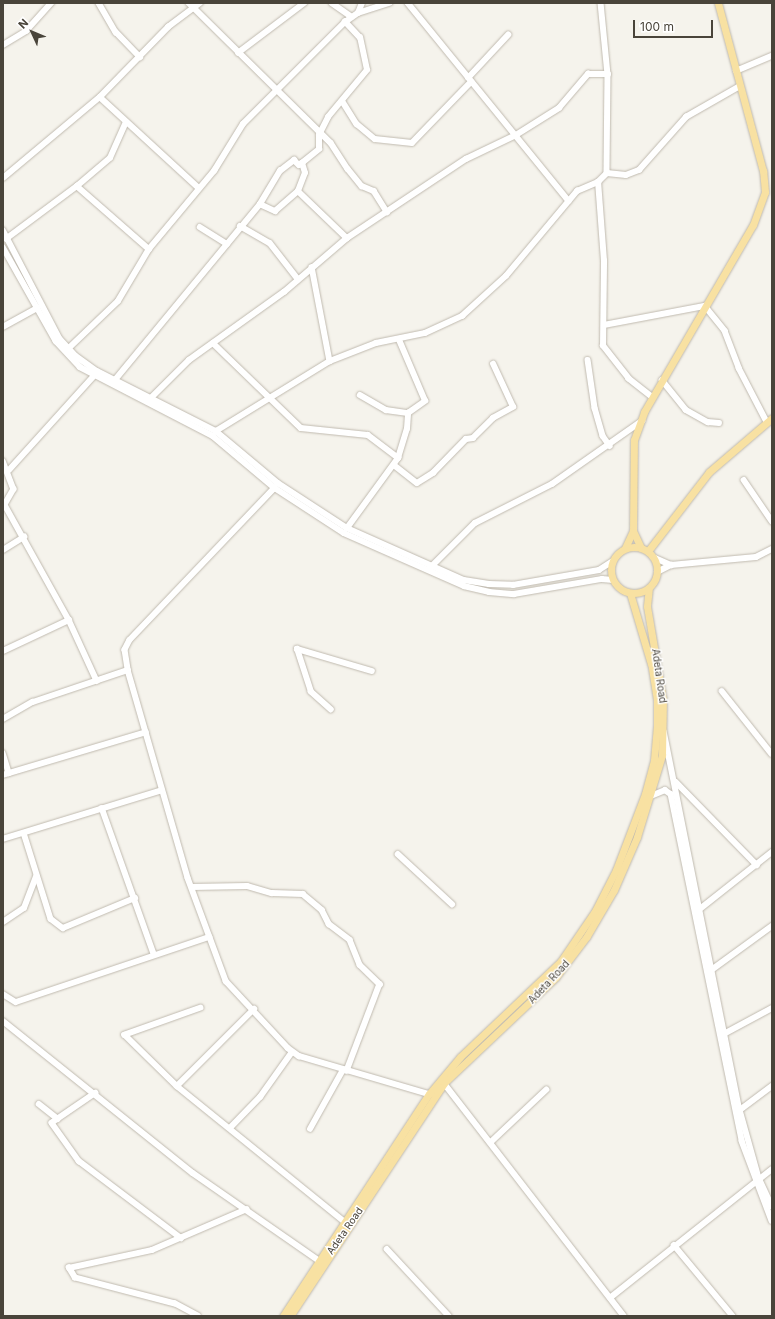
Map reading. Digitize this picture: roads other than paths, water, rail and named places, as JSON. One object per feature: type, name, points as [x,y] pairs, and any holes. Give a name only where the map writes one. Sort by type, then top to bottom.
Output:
[{"type":"main road","points":[[634,531],[648,552],[657,572],[649,588],[630,593],[613,580],[613,561],[625,548],[634,531],[633,447],[642,420],[662,380],[753,225],[765,192],[763,171],[718,3]]},
{"type":"main road","points":[[648,552],[709,472],[770,420]]},
{"type":"main road","points":[[625,548],[648,552]]},
{"type":"main road","name":"Adeta Road","points":[[290,1316],[444,1083],[556,977],[598,912],[628,860],[651,796],[664,731],[647,606],[649,588]]},
{"type":"main road","name":"Adeta Road","points":[[283,1316],[318,1260],[429,1094],[460,1057],[561,960],[598,912],[616,870],[654,760],[657,700],[638,609],[630,593]]},
{"type":"street","points":[[3,44],[26,31],[51,3]]},
{"type":"street","points":[[99,3],[116,32],[140,57]]},
{"type":"street","points":[[189,3],[319,135],[331,143],[362,186],[374,191],[387,212]]},
{"type":"street","points":[[3,178],[100,97],[168,27],[200,3]]},
{"type":"street","points":[[238,53],[304,3]]},
{"type":"street","points":[[332,3],[355,15]]},
{"type":"street","points":[[355,15],[362,3]]},
{"type":"street","points":[[68,349],[118,301],[149,249],[200,188],[243,124],[345,22],[355,15],[389,3]]},
{"type":"street","points":[[408,3],[569,201]]},
{"type":"street","points":[[216,431],[330,360],[376,343],[399,340],[425,333],[462,316],[506,276],[582,187],[598,182],[607,173],[608,74],[601,3]]},
{"type":"street","points":[[115,380],[227,244],[240,226],[260,204],[280,170],[294,160],[299,165],[319,149],[319,135],[330,114],[343,102],[367,70],[360,38],[345,22]]},
{"type":"street","points":[[343,102],[357,124],[375,139],[412,143],[470,80],[508,35]]},
{"type":"street","points":[[736,71],[772,56]]},
{"type":"street","points":[[152,397],[188,360],[298,279],[347,238],[466,159],[516,135],[559,108],[588,74],[608,74]]},
{"type":"street","points":[[607,173],[626,175],[639,170],[686,117],[740,86]]},
{"type":"street","points":[[100,97],[200,188]]},
{"type":"street","points":[[6,240],[77,186],[110,158],[126,122]]},
{"type":"street","points":[[260,204],[275,211],[298,191],[305,173],[302,163]]},
{"type":"street","points":[[598,182],[604,261],[603,346],[629,379],[653,398]]},
{"type":"street","points":[[77,186],[149,249]]},
{"type":"street","points":[[298,191],[347,238]]},
{"type":"street","points":[[240,226],[270,243],[298,279]]},
{"type":"street","points":[[200,227],[227,244]]},
{"type":"street","points":[[3,230],[6,240],[32,293],[37,308],[65,352],[94,376],[216,431],[278,483],[347,528],[431,567],[464,586],[514,594],[602,579],[613,580]]},
{"type":"street","points":[[3,247],[68,349],[115,380],[152,397],[166,408],[213,436],[275,488],[344,532],[443,574],[464,580],[513,585],[599,570],[613,561]]},
{"type":"street","points":[[312,267],[330,360]]},
{"type":"street","points":[[604,325],[705,306],[725,331],[739,368],[770,420]]},
{"type":"street","points":[[3,326],[37,308]]},
{"type":"street","points":[[360,395],[386,410],[408,413],[425,401],[399,340]]},
{"type":"street","points":[[213,342],[268,398],[301,428],[368,435],[398,458]]},
{"type":"street","points":[[588,360],[595,408],[602,436],[610,446]]},
{"type":"street","points":[[394,465],[417,483],[432,473],[466,439],[473,438],[493,418],[513,407],[493,364]]},
{"type":"street","points":[[9,470],[94,376]]},
{"type":"street","points":[[662,380],[686,410],[708,422],[719,423]]},
{"type":"street","points":[[347,528],[398,458],[407,429],[408,413]]},
{"type":"street","points":[[431,567],[476,523],[552,484],[610,446],[642,420]]},
{"type":"street","points":[[3,461],[9,470],[14,489],[4,506],[24,537],[69,620],[98,681]]},
{"type":"street","points":[[744,480],[772,521]]},
{"type":"street","points":[[275,488],[130,640],[125,650],[128,670],[162,790],[192,887],[226,981],[254,1009],[292,1052],[345,1070],[429,1094]]},
{"type":"street","points":[[3,550],[24,537]]},
{"type":"street","points":[[657,572],[671,565],[734,561],[772,549]]},
{"type":"street","points":[[648,552],[671,565]]},
{"type":"street","points":[[3,651],[69,620]]},
{"type":"street","points":[[331,710],[311,692],[297,650],[372,671]]},
{"type":"street","points":[[3,719],[33,702],[128,670]]},
{"type":"street","points":[[722,690],[772,754]]},
{"type":"street","points":[[664,731],[676,782],[710,971],[740,1110],[756,1180],[772,1206]]},
{"type":"street","points":[[3,775],[146,732]]},
{"type":"street","points":[[3,753],[9,773]]},
{"type":"street","points":[[676,782],[757,865]]},
{"type":"street","points":[[3,839],[162,790]]},
{"type":"street","points":[[651,796],[665,790],[671,794],[721,1052],[756,1180],[772,1220]]},
{"type":"street","points":[[102,808],[154,954]]},
{"type":"street","points":[[24,833],[36,876],[51,919],[63,928],[135,898]]},
{"type":"street","points":[[700,909],[772,852]]},
{"type":"street","points":[[398,854],[452,904]]},
{"type":"street","points":[[3,922],[24,908],[36,876]]},
{"type":"street","points":[[192,887],[247,886],[272,893],[302,894],[322,910],[329,924],[350,940],[360,965],[380,984],[345,1070],[310,1129]]},
{"type":"street","points":[[710,971],[772,926]]},
{"type":"street","points":[[3,994],[16,1002],[209,936]]},
{"type":"street","points":[[201,1008],[125,1035],[177,1086],[232,1127],[344,1221]]},
{"type":"street","points":[[724,1034],[772,1008]]},
{"type":"street","points":[[177,1086],[254,1009]]},
{"type":"street","points":[[3,1021],[96,1094],[192,1173],[247,1209],[318,1260]]},
{"type":"street","points":[[232,1127],[260,1097],[292,1052]]},
{"type":"street","points":[[444,1083],[624,1316]]},
{"type":"street","points":[[740,1110],[772,1086]]},
{"type":"street","points":[[491,1142],[546,1090]]},
{"type":"street","points":[[96,1094],[52,1123],[79,1161],[181,1238]]},
{"type":"street","points":[[39,1104],[58,1119]]},
{"type":"street","points":[[610,1298],[674,1245],[772,1169]]},
{"type":"street","points":[[198,1316],[175,1304],[75,1278],[69,1273],[72,1266],[152,1250],[247,1209]]},
{"type":"street","points":[[674,1245],[733,1316]]},
{"type":"street","points":[[387,1249],[450,1316]]}]
